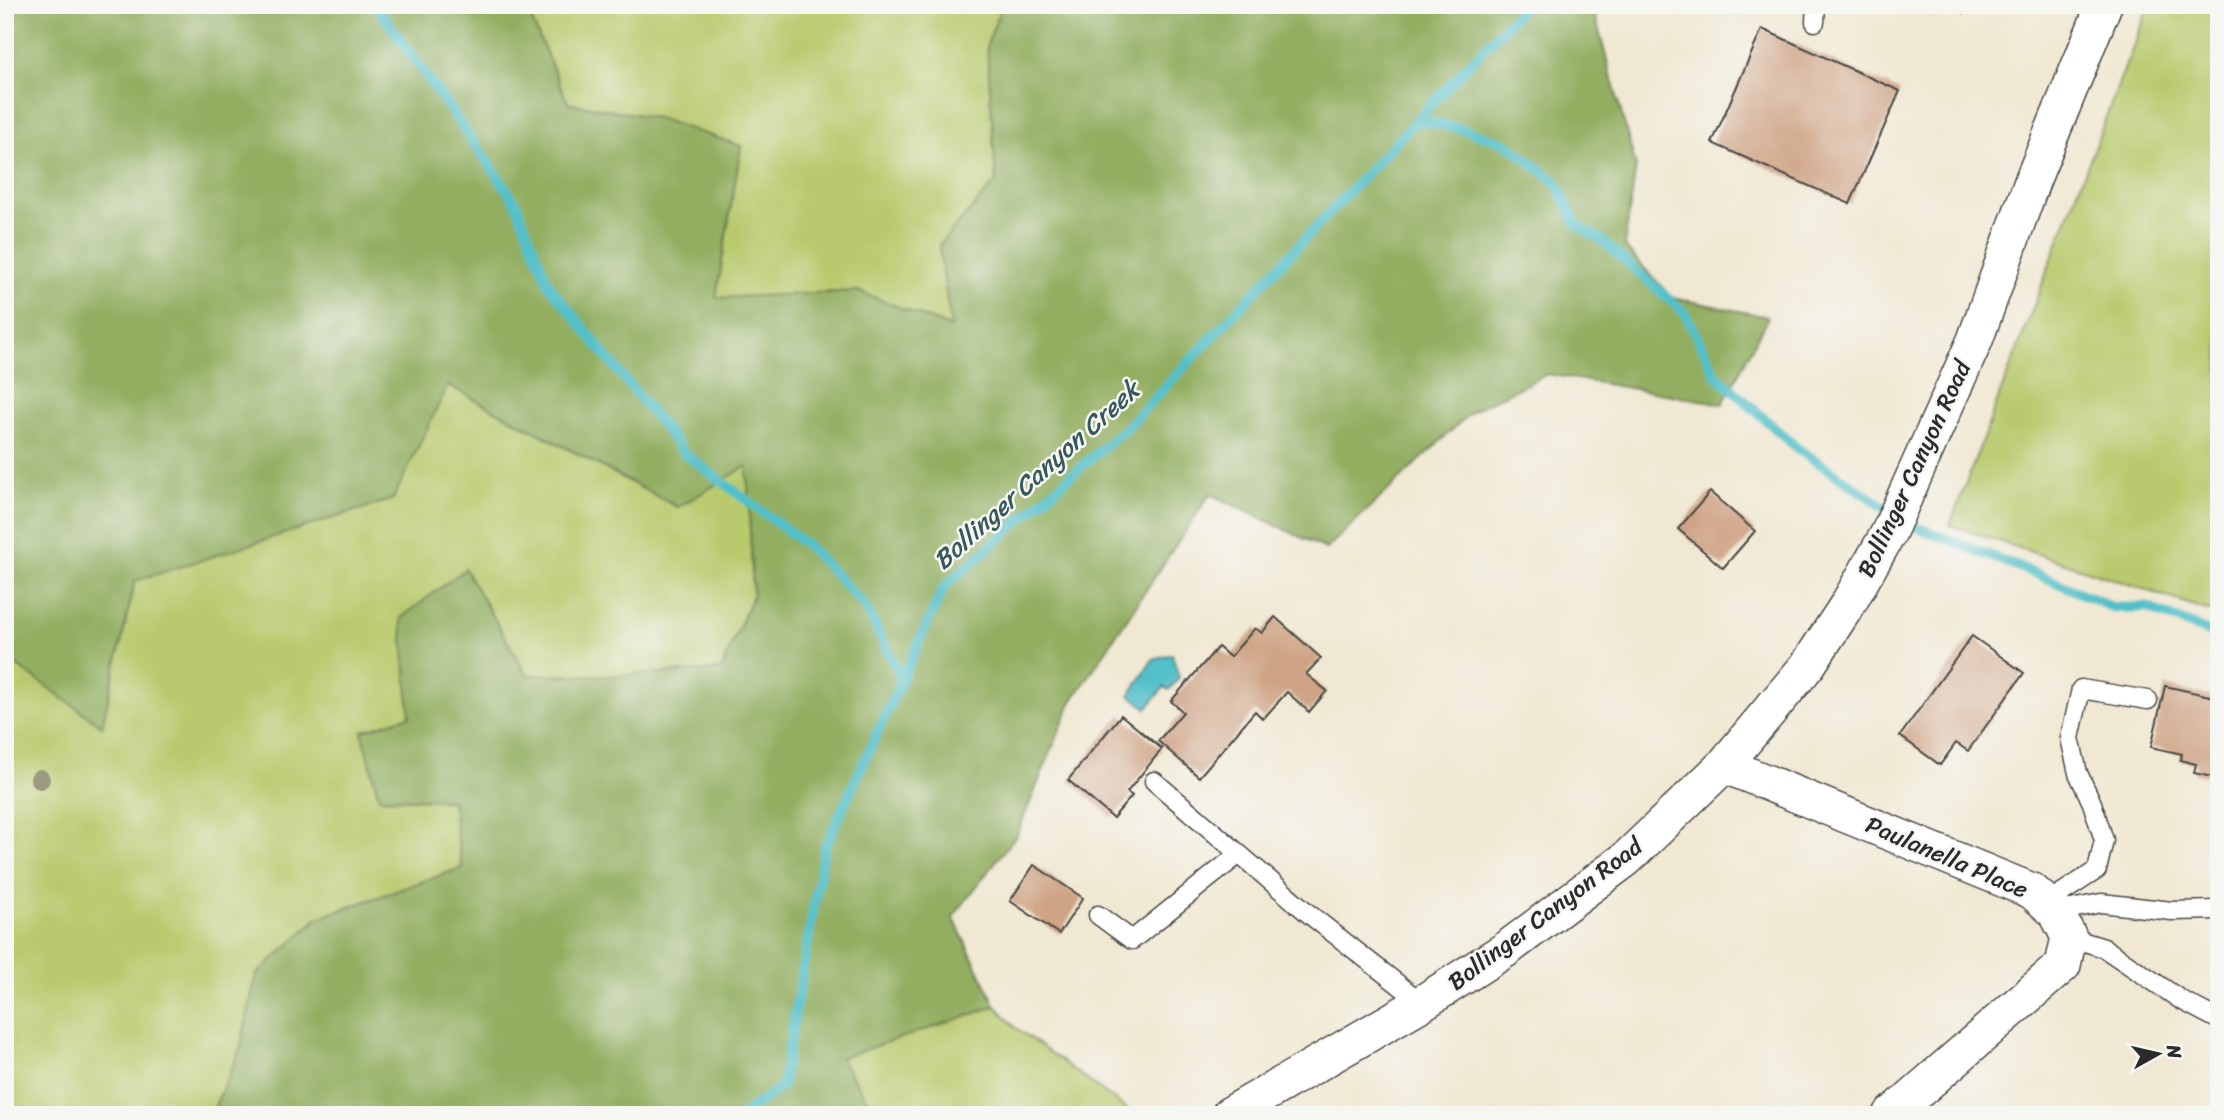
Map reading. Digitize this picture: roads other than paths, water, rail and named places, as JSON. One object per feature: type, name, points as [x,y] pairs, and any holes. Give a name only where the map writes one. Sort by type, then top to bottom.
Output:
[{"type":"street","name":"Bollinger Canyon Road","points":[[1229,1115],[1422,1003],[1505,950],[1626,859],[1724,765],[1808,665],[1848,604],[1888,534],[1975,340],[2033,179],[2104,5]]},
{"type":"street","name":"Paulanella Place","points":[[1724,765],[2032,891],[2057,918]]},
{"type":"street","points":[[1891,1115],[2063,965],[2057,918]]},
{"type":"lane","points":[[2057,918],[2097,870],[2104,840],[2092,803],[2078,774],[2070,738],[2081,689],[2148,700]]},
{"type":"lane","points":[[1154,781],[1309,914],[1422,1003]]},
{"type":"lane","points":[[1098,915],[1132,940],[1239,854]]},
{"type":"lane","points":[[2057,918],[2101,904],[2172,911],[2219,911]]},
{"type":"lane","points":[[2057,918],[2181,1000],[2219,1020]]},
{"type":"water","points":[[1172,654],[1179,678],[1169,690],[1164,687],[1147,708],[1130,695],[1153,659]]},
{"type":"waterway","points":[[376,5],[515,201],[549,285],[685,454],[808,546],[865,606],[902,679]]},
{"type":"waterway","name":"Bollinger Canyon Creek","points":[[742,1115],[782,1086],[824,849],[944,587],[1132,422],[1525,5]]},
{"type":"waterway","points":[[1418,120],[1462,129],[1506,143],[1556,182],[1577,225],[1600,239],[1685,313],[1716,375],[1797,448],[1896,515],[1921,529],[2037,574],[2114,608],[2146,607],[2219,636]]}]
